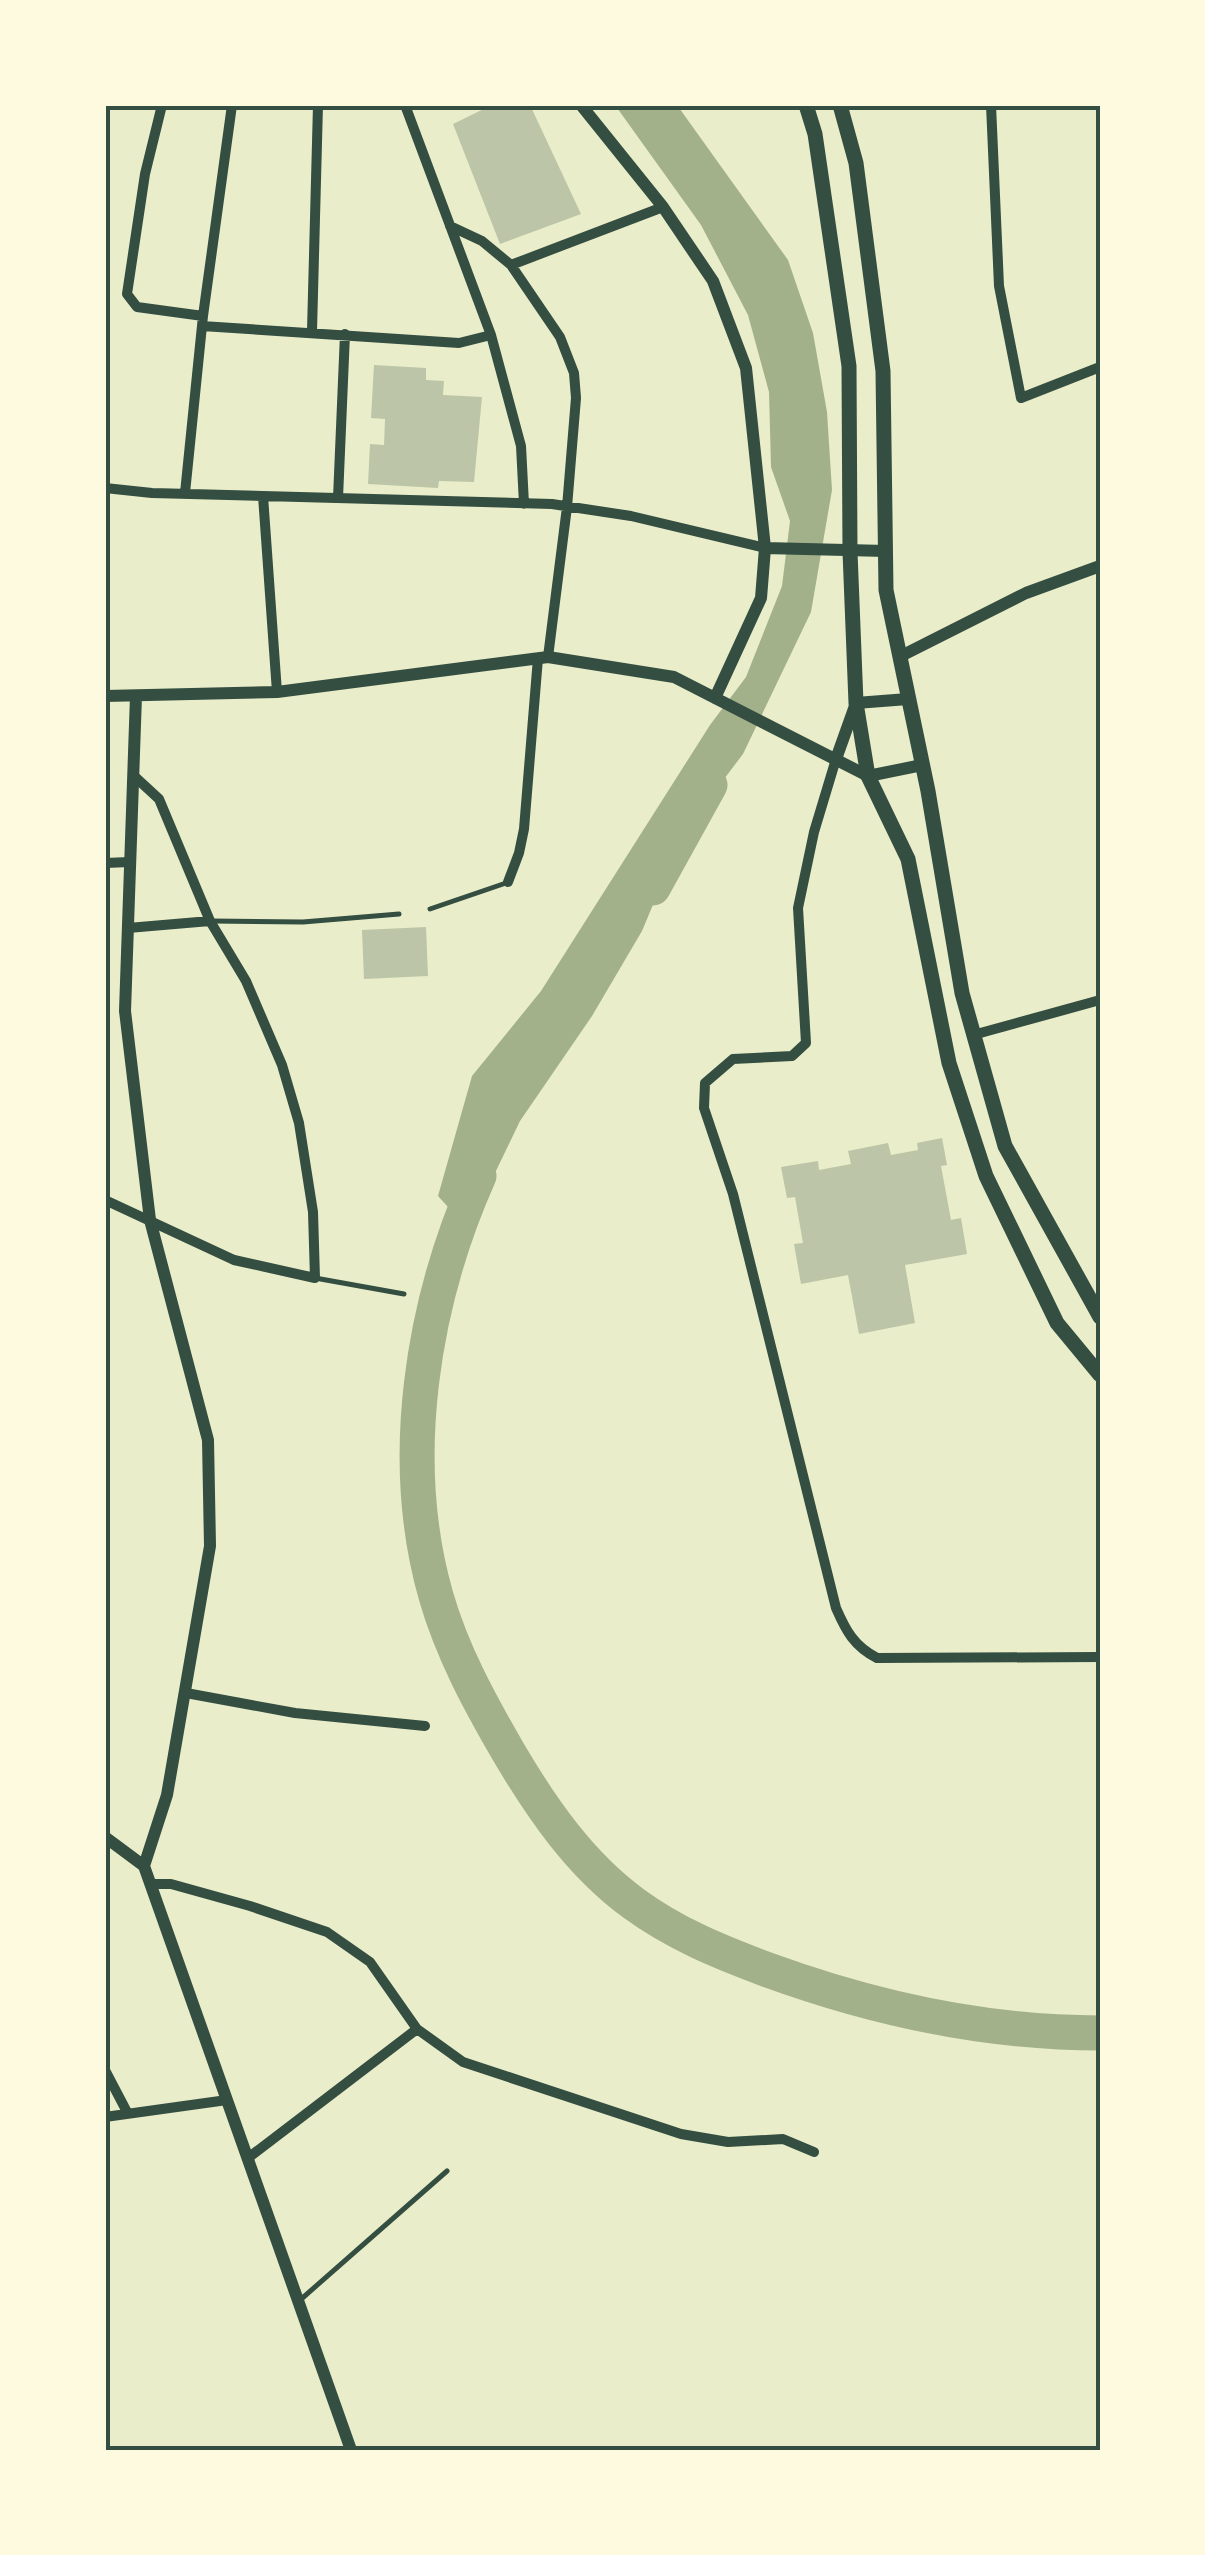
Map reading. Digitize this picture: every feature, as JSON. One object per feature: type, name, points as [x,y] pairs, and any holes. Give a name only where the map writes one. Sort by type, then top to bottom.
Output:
[{"type":"main road","points":[[806,105],[814,134],[849,366],[856,703],[868,776],[908,860],[949,1063],[986,1176],[1058,1322],[1100,1375]]},
{"type":"main road","points":[[840,105],[856,163],[883,371],[886,590],[962,993],[1005,1146],[1100,1318]]},
{"type":"street","points":[[162,105],[145,174],[127,294],[136,307],[202,321],[459,344],[491,335]]},
{"type":"street","points":[[185,494],[202,321],[232,105]]},
{"type":"street","points":[[312,331],[318,105]]},
{"type":"street","points":[[405,105],[491,335],[521,446],[524,504]]},
{"type":"street","points":[[581,105],[663,207],[713,281],[746,368],[765,548],[761,598],[715,698]]},
{"type":"street","points":[[991,105],[999,286],[1021,398],[1100,367]]},
{"type":"street","points":[[511,265],[663,207]]},
{"type":"street","points":[[450,226],[482,241],[511,265],[560,337],[574,372],[576,398],[567,506],[543,658],[524,828],[508,882]]},
{"type":"street","points":[[338,498],[345,334]]},
{"type":"street","points":[[105,488],[567,506],[631,516],[765,548],[886,551]]},
{"type":"street","points":[[263,496],[277,692]]},
{"type":"street","points":[[898,656],[1026,593],[1100,566]]},
{"type":"street","points":[[105,696],[277,692],[543,658],[674,677],[868,776],[922,765]]},
{"type":"street","points":[[136,696],[125,1011],[150,1220],[208,1440],[210,1546],[167,1795],[144,1866]]},
{"type":"street","points":[[908,699],[856,703],[814,832],[798,908],[806,1043],[792,1056],[733,1059],[705,1083],[704,1108],[733,1194],[836,1608],[847,1633],[860,1649],[878,1658],[1100,1658]]},
{"type":"street","points":[[105,1200],[234,1260],[315,1278],[313,1212],[299,1122],[282,1065],[246,981],[210,921],[158,799],[133,775]]},
{"type":"street","points":[[105,863],[130,862]]},
{"type":"street","points":[[128,928],[210,921]]},
{"type":"street","points":[[974,1035],[1100,1000]]},
{"type":"street","points":[[186,1694],[295,1713],[425,1726]]},
{"type":"street","points":[[105,1838],[144,1866],[351,2450]]},
{"type":"street","points":[[150,1884],[171,1884],[219,1897],[327,1932],[370,1962],[417,2029],[464,2062],[681,2134],[728,2142],[784,2139],[814,2152]]},
{"type":"street","points":[[248,2158],[417,2029]]},
{"type":"street","points":[[105,2070],[127,2112]]},
{"type":"street","points":[[105,2117],[227,2100]]},
{"type":"lane","points":[[430,909],[508,882]]},
{"type":"lane","points":[[210,921],[303,922],[399,914]]},
{"type":"lane","points":[[315,1278],[404,1294]]},
{"type":"lane","points":[[298,2302],[447,2171]]},
{"type":"shaded area","points":[[615,105],[677,105],[788,260],[813,333],[827,412],[832,490],[811,612],[743,754],[683,833],[642,931],[592,1016],[520,1121],[468,1229],[438,1196],[472,1076],[541,991],[710,725],[746,677],[782,586],[790,521],[771,467],[769,392],[748,315],[701,225]]},
{"type":"building","points":[[492,105],[530,105],[581,214],[500,244],[453,124]]},
{"type":"building","points":[[374,365],[426,368],[426,380],[444,381],[443,395],[482,397],[474,482],[439,481],[438,488],[368,484],[370,444],[384,445],[385,419],[371,418]]},
{"type":"building","points":[[426,927],[428,976],[364,979],[362,930]]},
{"type":"building","points":[[942,1138],[947,1165],[941,1166],[951,1220],[961,1218],[967,1254],[905,1265],[915,1323],[859,1334],[848,1275],[801,1284],[794,1244],[803,1243],[795,1197],[787,1198],[781,1167],[818,1161],[819,1170],[851,1164],[848,1151],[888,1143],[891,1155],[918,1150],[917,1143]]},
{"type":"waterway","points":[[653,888],[710,785]]},
{"type":"waterway","points":[[479,1176],[459,1225],[430,1329],[417,1437],[418,1491],[424,1544],[450,1637],[488,1715],[549,1815],[596,1871],[633,1903],[682,1933],[733,1956],[808,1984],[931,2016],[1015,2029],[1100,2033]]}]
